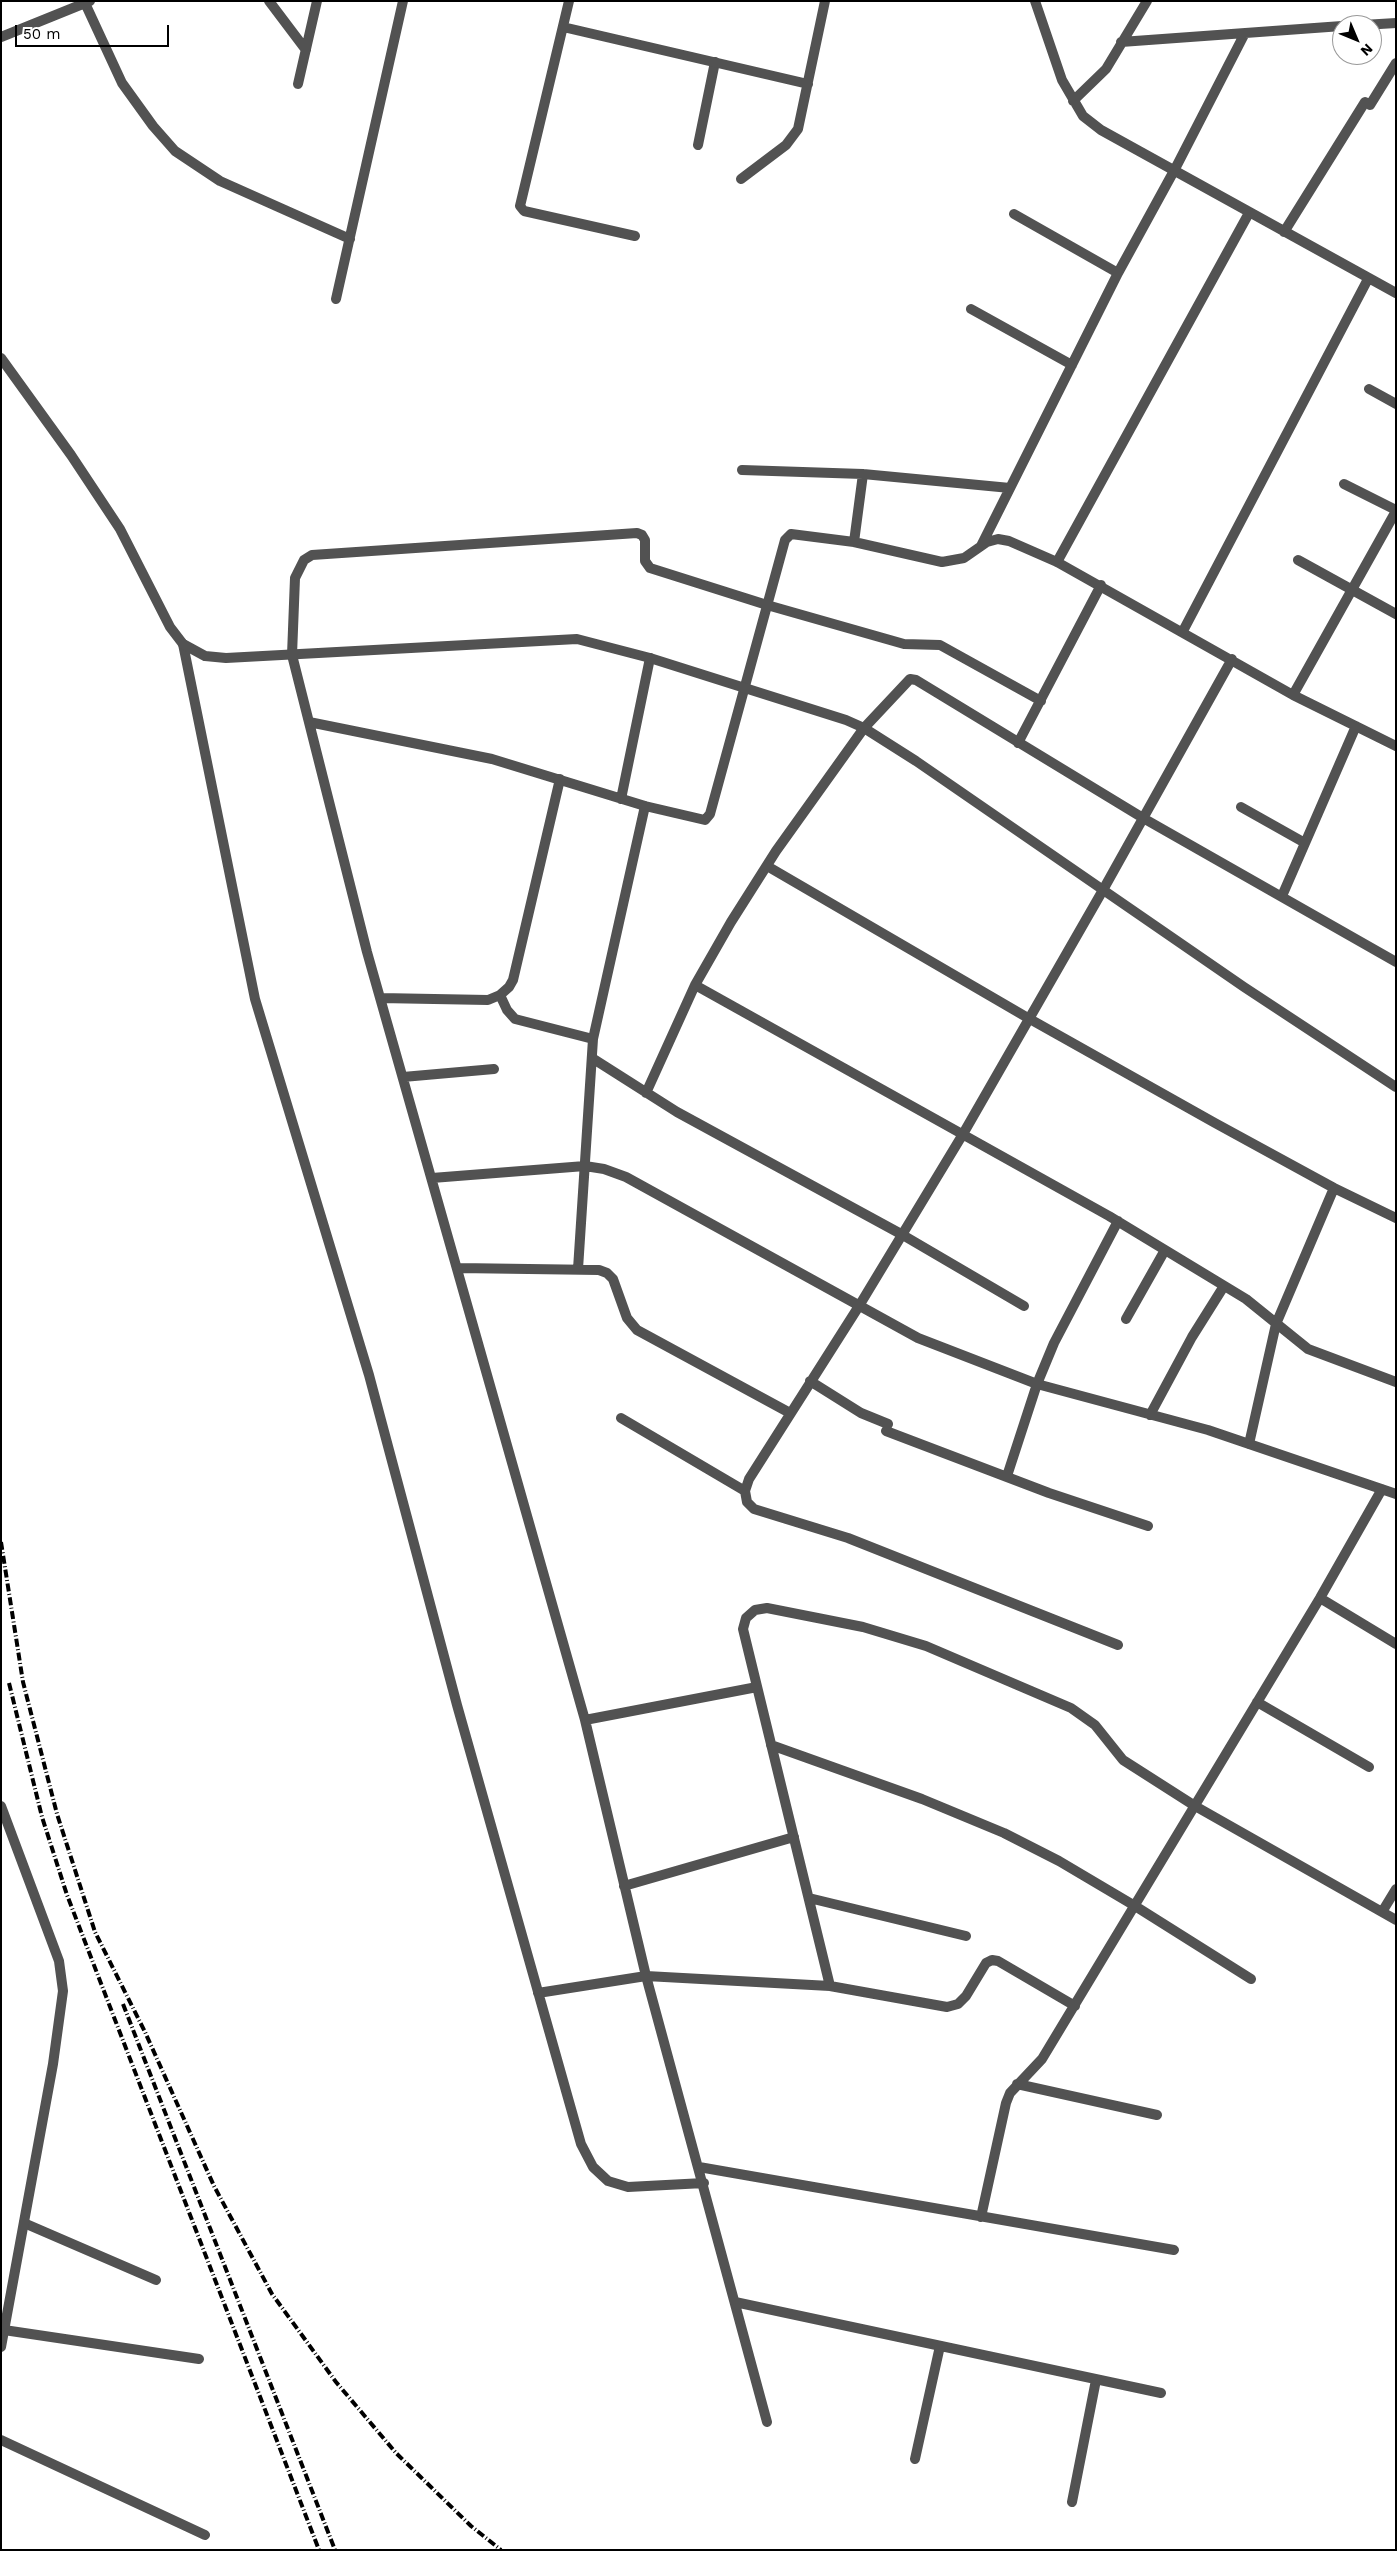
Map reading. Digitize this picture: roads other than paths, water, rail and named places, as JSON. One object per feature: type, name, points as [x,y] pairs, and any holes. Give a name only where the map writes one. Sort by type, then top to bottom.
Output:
[{"type":"street","points":[[269,1],[306,50]]},
{"type":"street","points":[[298,84],[317,1]]},
{"type":"street","points":[[336,299],[403,1]]},
{"type":"street","points":[[569,1],[520,206],[524,212],[635,236]]},
{"type":"street","points":[[741,179],[792,138],[798,129],[825,1]]},
{"type":"street","points":[[1035,1],[1062,80],[1072,101],[1083,116],[1101,130],[1175,169],[1249,213],[1396,293]]},
{"type":"street","points":[[1072,101],[1106,69],[1147,1]]},
{"type":"street","points":[[1,37],[86,2],[122,83],[153,126],[175,151],[220,181],[350,239]]},
{"type":"street","points":[[1382,24],[1396,23]]},
{"type":"street","points":[[562,27],[808,84]]},
{"type":"street","points":[[1121,42],[1332,27]]},
{"type":"street","points":[[981,547],[1118,273],[1175,169],[1245,33]]},
{"type":"street","points":[[698,145],[715,62]]},
{"type":"street","points":[[1284,232],[1367,103],[1396,63]]},
{"type":"street","points":[[1058,562],[1249,213]]},
{"type":"street","points":[[1014,214],[1118,273]]},
{"type":"street","points":[[1183,631],[1368,279]]},
{"type":"street","points":[[971,308],[1072,365]]},
{"type":"street","points":[[1,358],[71,454],[120,528],[170,628],[183,644],[205,656],[226,658],[577,639],[650,658],[864,728],[1396,1087]]},
{"type":"street","points":[[1369,389],[1396,404]]},
{"type":"street","points":[[742,470],[863,474],[1010,488]]},
{"type":"street","points":[[854,542],[863,474]]},
{"type":"street","points":[[1293,695],[1396,511],[1344,484]]},
{"type":"street","points":[[767,2422],[704,2183],[646,1976],[585,1720],[380,998],[309,722],[292,654],[295,578],[304,560],[312,555],[638,533],[645,540],[644,561],[650,568],[767,605],[904,644],[940,645],[1040,701]]},
{"type":"street","points":[[309,722],[492,759],[645,806],[702,820],[708,818],[784,540],[788,534],[854,542],[942,562],[964,558],[987,542],[998,539],[1009,541],[1058,562],[1183,631],[1293,695],[1396,746]]},
{"type":"street","points":[[1298,560],[1351,591],[1396,614]]},
{"type":"street","points":[[1018,743],[1101,585]]},
{"type":"street","points":[[183,644],[255,999],[369,1375],[454,1695],[581,2144],[593,2167],[608,2181],[628,2187],[704,2183]]},
{"type":"street","points":[[621,799],[650,658]]},
{"type":"street","points":[[1118,1645],[848,1538],[754,1509],[747,1502],[745,1491],[749,1479],[859,1306],[900,1234],[963,1134],[1103,890],[1232,659]]},
{"type":"street","points":[[646,1093],[695,985],[767,866],[864,728],[910,679],[916,680],[1143,818],[1396,962]]},
{"type":"street","points":[[1282,896],[1356,726]]},
{"type":"street","points":[[380,998],[488,1000],[500,995],[513,980],[560,779]]},
{"type":"street","points":[[578,1269],[593,1039],[645,806]]},
{"type":"street","points":[[1241,807],[1305,843]]},
{"type":"street","points":[[767,866],[1028,1018],[1334,1188],[1396,1218]]},
{"type":"street","points":[[695,985],[1118,1221],[1246,1299],[1308,1349],[1396,1382]]},
{"type":"street","points":[[500,995],[507,1010],[515,1019],[593,1039]]},
{"type":"street","points":[[592,1058],[684,1116],[900,1234],[1024,1306]]},
{"type":"street","points":[[403,1077],[494,1069]]},
{"type":"street","points":[[432,1178],[585,1166],[626,1177],[918,1338],[1037,1384],[1250,1444],[1396,1494]]},
{"type":"street","points":[[1250,1444],[1276,1324],[1334,1188]]},
{"type":"street","points":[[1007,1476],[1037,1384],[1068,1313],[1118,1221]]},
{"type":"street","points":[[1126,1319],[1165,1250]]},
{"type":"street","points":[[458,1268],[599,1270],[613,1279],[627,1318],[637,1330],[790,1414]]},
{"type":"street","points":[[1150,1415],[1192,1337],[1224,1286]]},
{"type":"street","points":[[810,1381],[887,1427],[1007,1476],[1148,1526]]},
{"type":"street","points":[[621,1418],[745,1491]]},
{"type":"street","points":[[981,2217],[1006,2103],[1017,2084],[1042,2059],[1320,1598],[1382,1489]]},
{"type":"street","points":[[1320,1598],[1396,1644]]},
{"type":"street","points":[[830,1986],[743,1629],[746,1618],[755,1610],[767,1608],[863,1627],[926,1646],[1071,1708],[1095,1725],[1123,1760],[1195,1806],[1396,1920]]},
{"type":"street","points":[[585,1720],[757,1687]]},
{"type":"street","points":[[1257,1702],[1369,1767]]},
{"type":"street","points":[[771,1745],[922,1799],[1004,1832],[1059,1861],[1135,1906],[1251,1979]]},
{"type":"street","points":[[1,1806],[59,1961],[63,1991],[53,2064],[1,2347]]},
{"type":"street","points":[[624,1886],[794,1837]]},
{"type":"street","points":[[1382,1912],[1396,1889]]},
{"type":"street","points":[[808,1898],[966,1936]]},
{"type":"street","points":[[538,1993],[646,1976],[830,1986],[947,2007],[958,2004],[966,1996],[986,1963],[992,1960],[998,1961],[1074,2006]]},
{"type":"street","points":[[1017,2084],[1158,2115]]},
{"type":"street","points":[[699,2167],[1174,2250]]},
{"type":"street","points":[[24,2223],[156,2280]]},
{"type":"street","points":[[735,2302],[1161,2393]]},
{"type":"street","points":[[4,2330],[199,2359]]},
{"type":"street","points":[[915,2459],[940,2346]]},
{"type":"street","points":[[1072,2502],[1096,2380]]},
{"type":"street","points":[[1,2440],[205,2535]]},
{"type":"railway","points":[[1,1542],[23,1682],[57,1814],[95,1932],[145,2032],[214,2186],[272,2294],[336,2382],[396,2453],[471,2526],[501,2550]]},
{"type":"railway","points":[[9,1683],[42,1817],[67,1895],[319,2550]]},
{"type":"railway","points":[[123,2004],[335,2550]]}]
